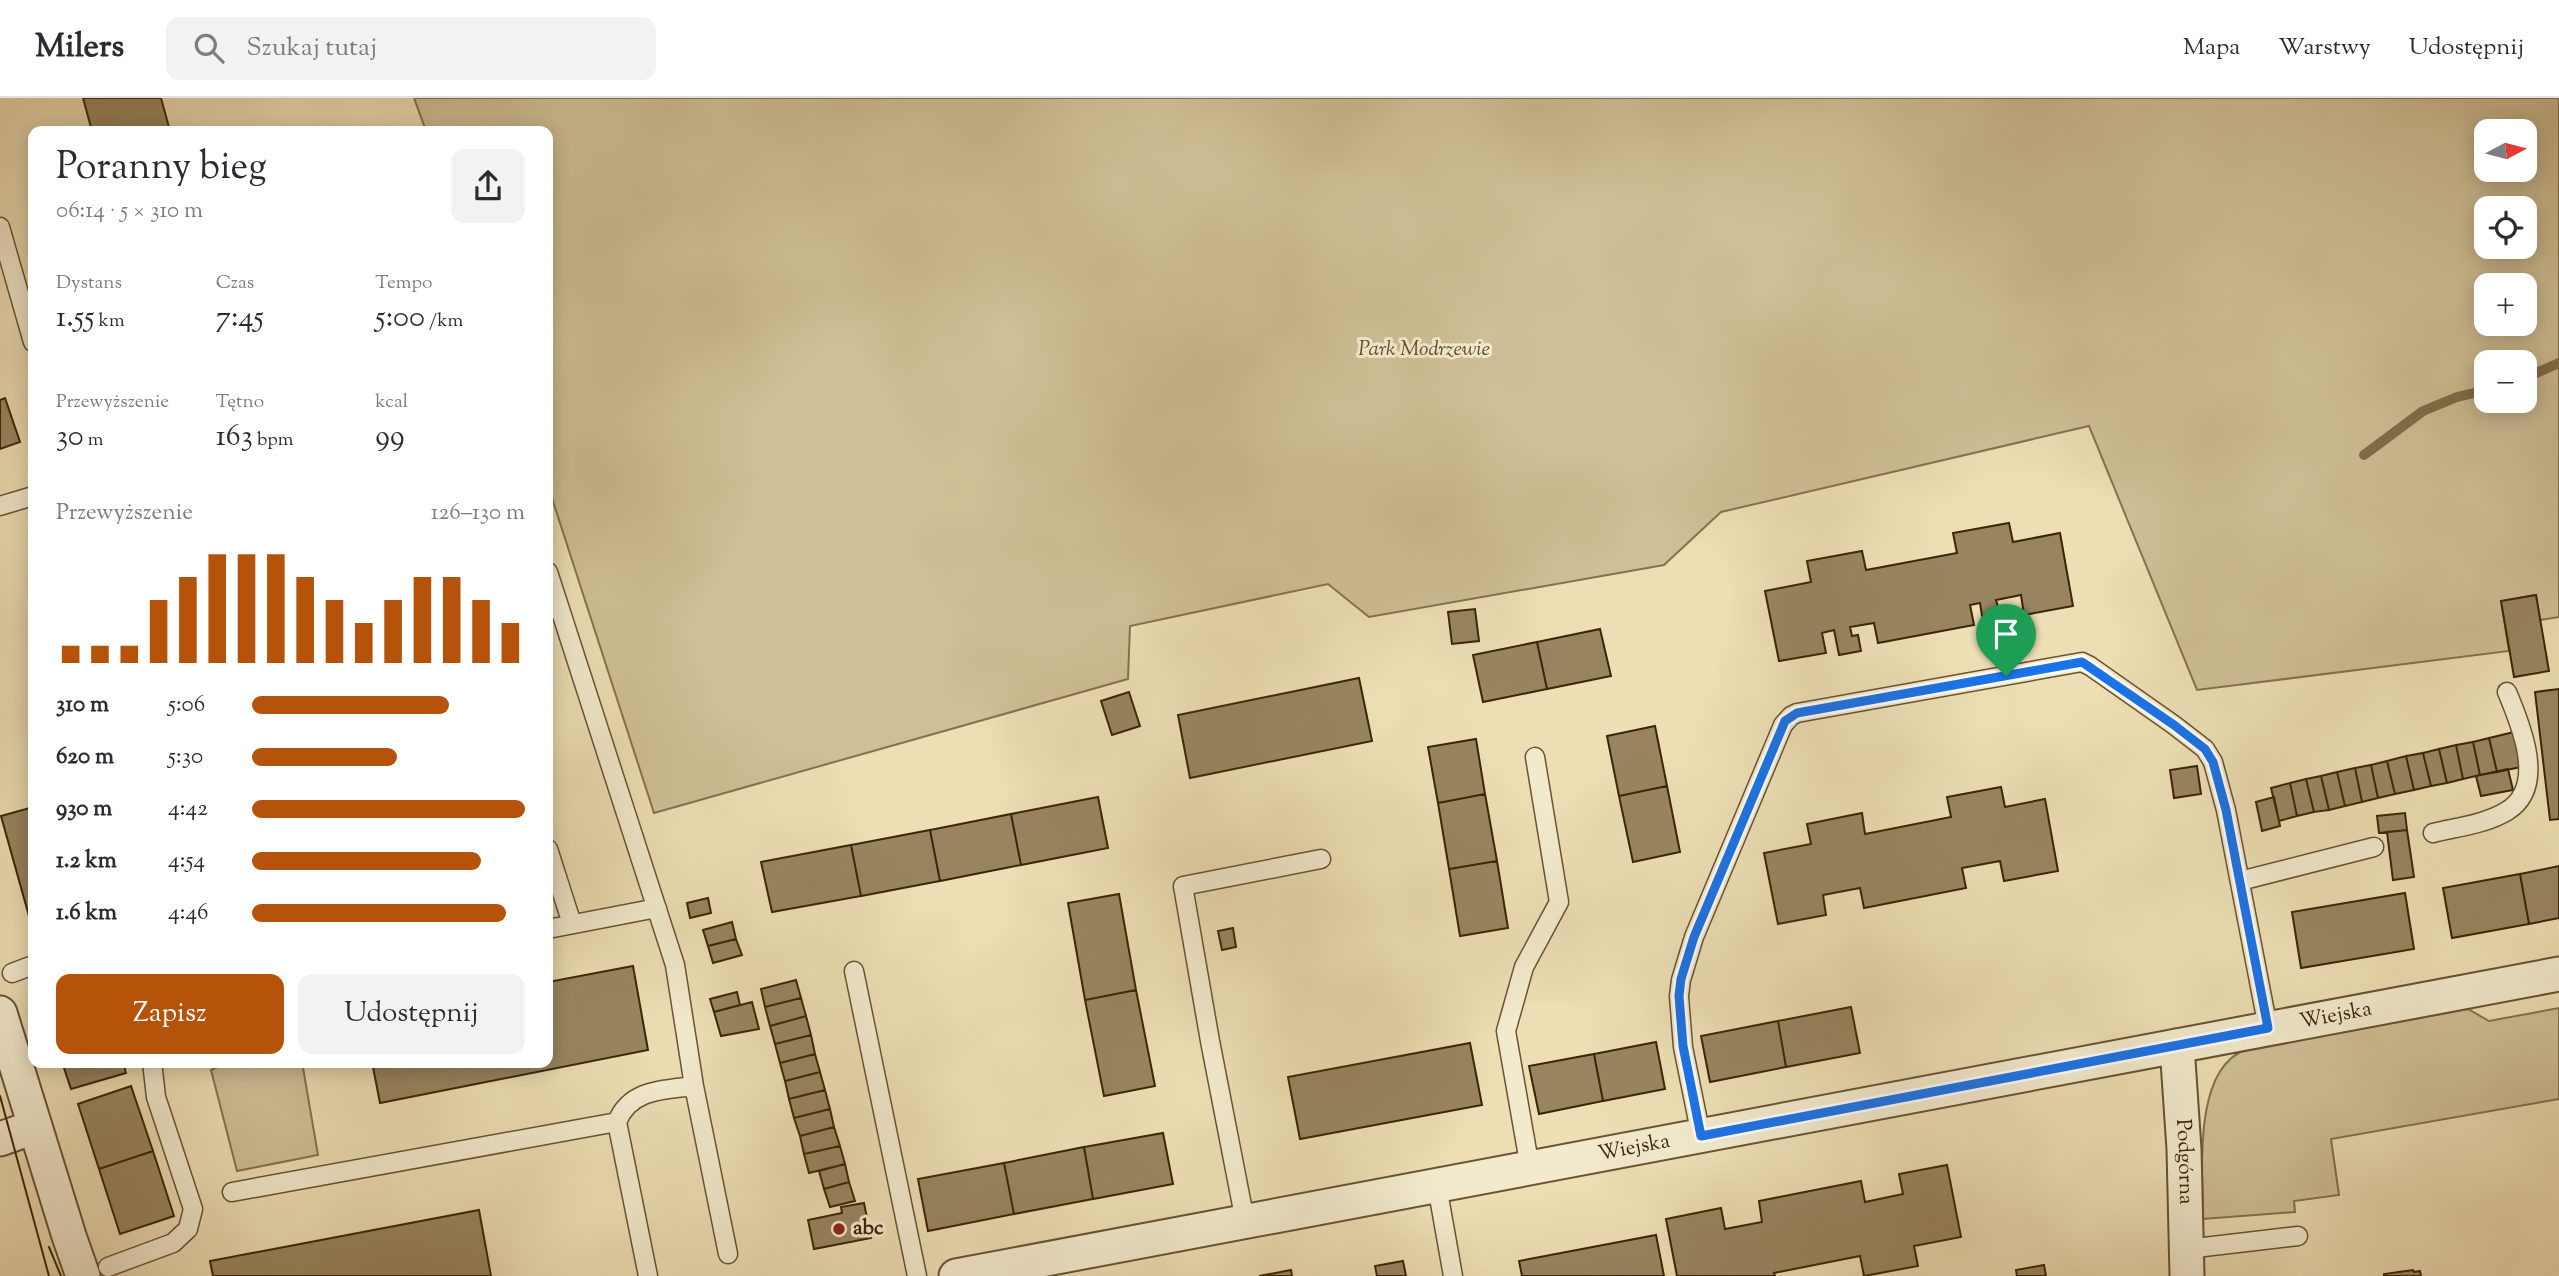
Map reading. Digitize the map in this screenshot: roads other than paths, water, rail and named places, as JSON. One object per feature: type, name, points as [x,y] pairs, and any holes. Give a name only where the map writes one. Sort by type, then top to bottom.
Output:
[{"type":"street","name":"Wiejska","points":[[956,1276],[2559,974]]},
{"type":"street","points":[[0,1013],[34,1127],[95,1271]]},
{"type":"street","name":"Podgórna","points":[[2178,1046],[2187,1262]]},
{"type":"street","points":[[0,1139],[34,1127]]},
{"type":"lane","points":[[0,227],[28,325]]},
{"type":"lane","points":[[0,506],[28,498]]},
{"type":"lane","points":[[553,587],[675,965],[694,1086],[728,1254]]},
{"type":"lane","points":[[1701,1136],[1683,1046],[1679,996],[1681,979],[1694,937],[1785,721],[1793,715],[2082,662],[2205,749],[2217,772],[2268,1028]]},
{"type":"lane","points":[[2433,833],[2508,811],[2527,789],[2529,773],[2520,721],[2507,692]]},
{"type":"lane","points":[[1530,1168],[1506,1031],[1524,967],[1559,902],[1535,757]]},
{"type":"lane","points":[[2240,881],[2374,847]]},
{"type":"lane","points":[[1245,1221],[1183,886],[1321,859]]},
{"type":"lane","points":[[553,865],[572,924]]},
{"type":"lane","points":[[553,928],[657,908]]},
{"type":"lane","points":[[12,973],[28,967]]},
{"type":"lane","points":[[854,971],[917,1276]]},
{"type":"lane","points":[[95,1271],[173,1243],[188,1229],[192,1209],[156,1097],[153,1068]]},
{"type":"lane","points":[[648,1276],[617,1122],[631,1100],[646,1093],[694,1086]]},
{"type":"lane","points":[[232,1192],[617,1122]]},
{"type":"lane","points":[[1437,1186],[1453,1276]]},
{"type":"lane","points":[[2187,1262],[2298,1236]]},
{"type":"waterway","points":[[2537,373],[2559,363]]},
{"type":"waterway","points":[[2364,455],[2423,411],[2474,393]]},
{"type":"tram line","points":[[0,1096],[49,1276]]},
{"type":"tram line","points":[[49,1247],[61,1276]]},
{"type":"place","name":"abc","points":[[839,1229]]},
{"type":"park label","name":"Park Modrzewie","points":[[1424,350]]}]
